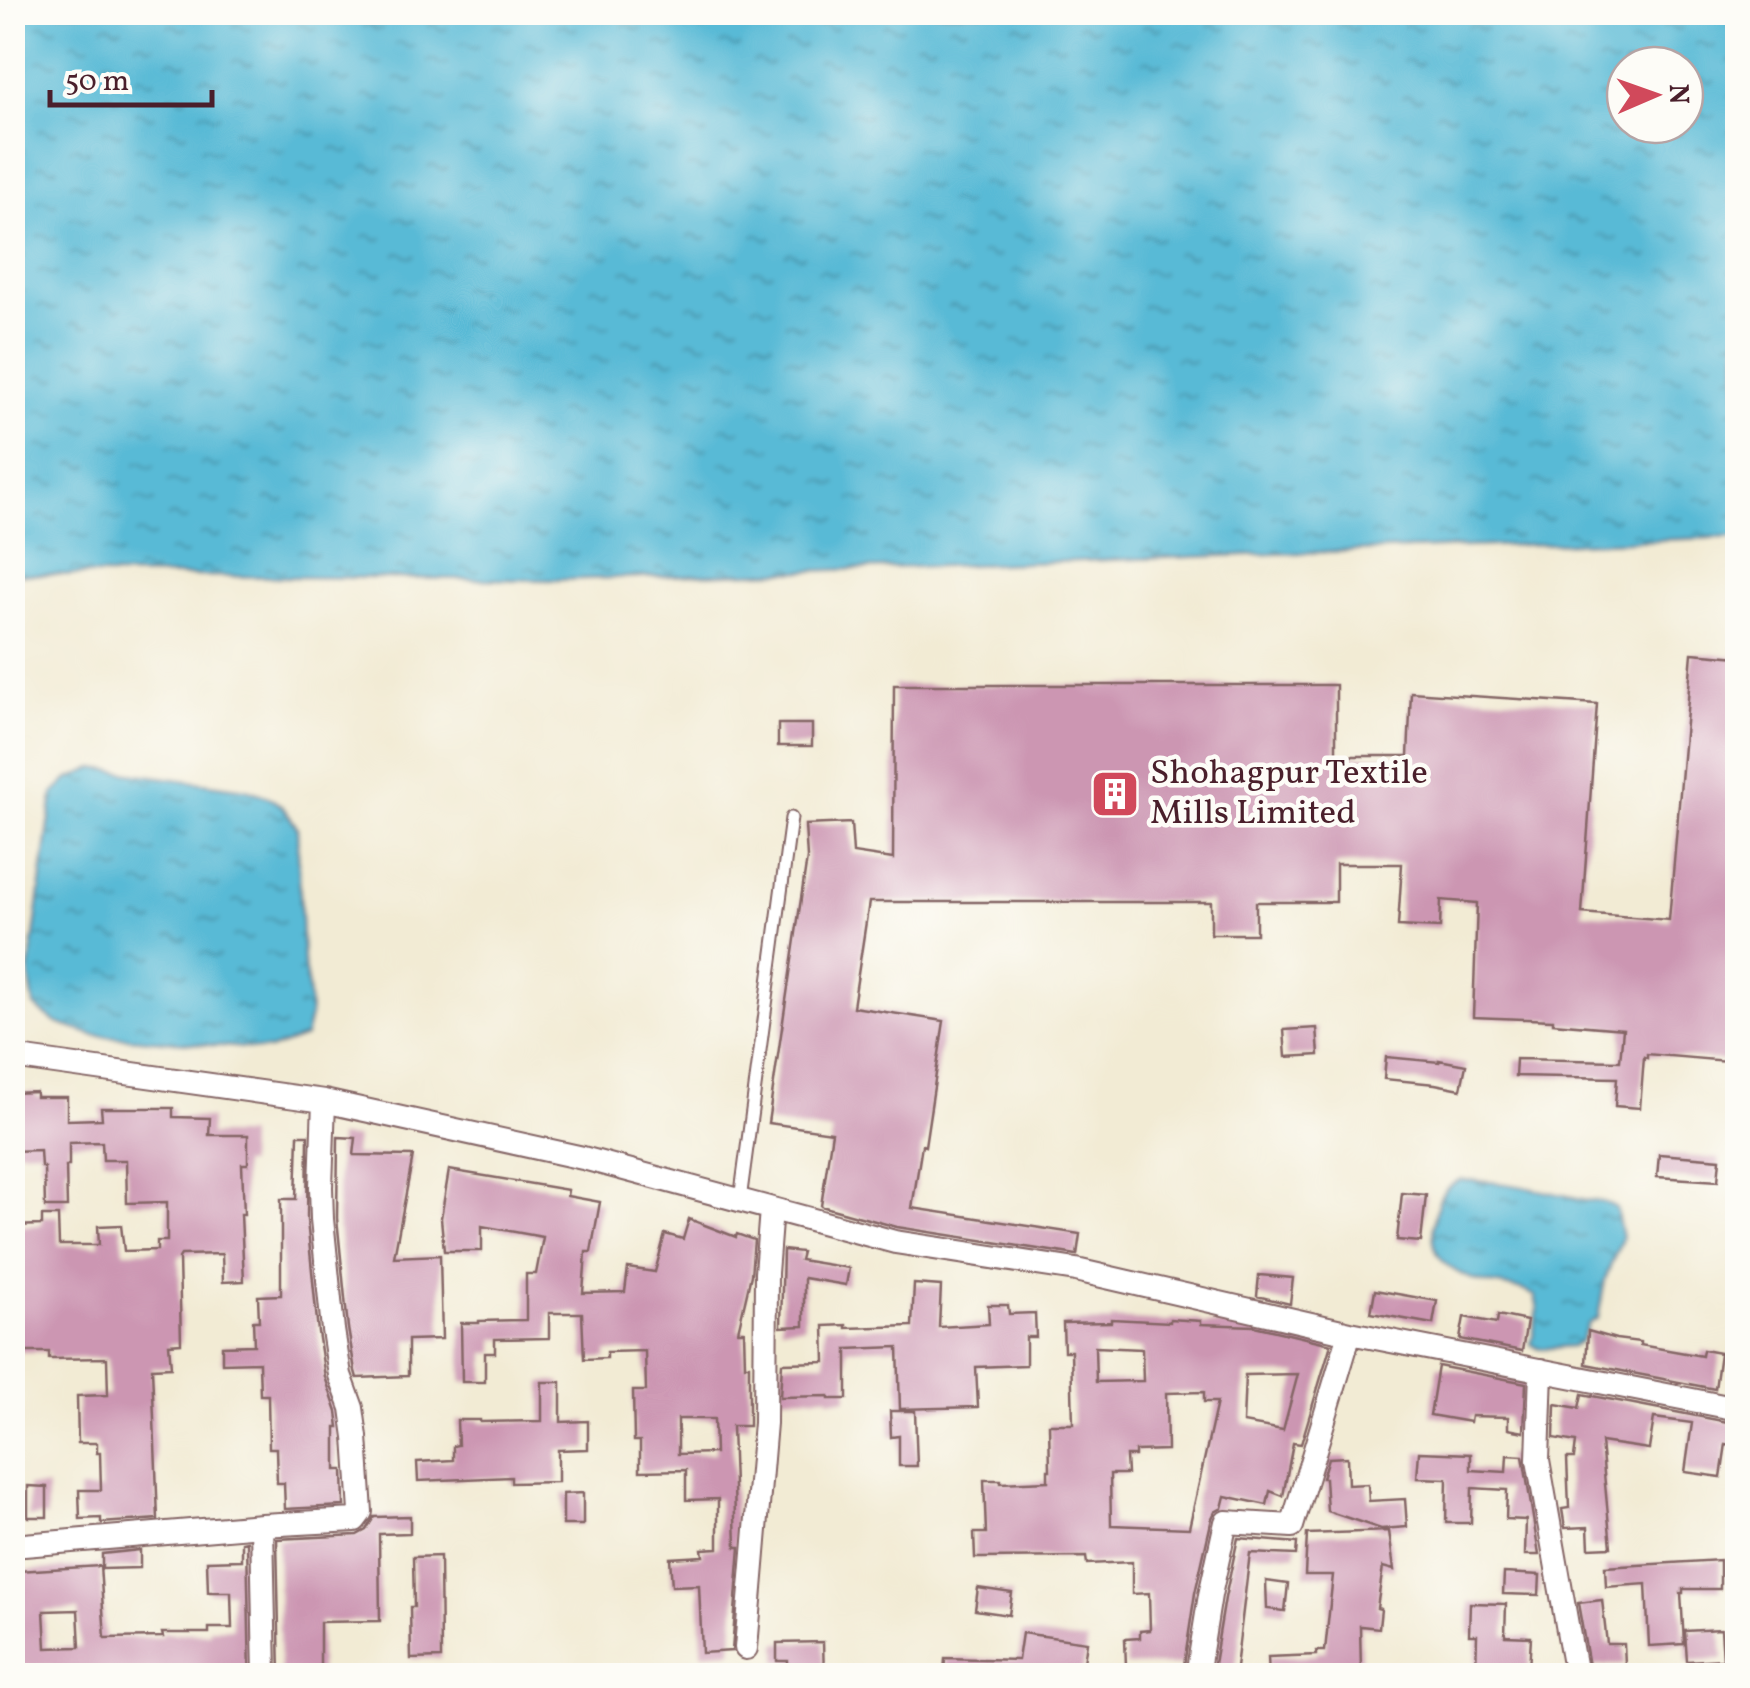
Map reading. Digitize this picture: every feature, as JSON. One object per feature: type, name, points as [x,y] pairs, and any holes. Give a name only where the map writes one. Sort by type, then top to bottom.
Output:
[{"type":"street","points":[[12,1057],[324,1100],[583,1158],[895,1242],[1076,1270],[1350,1333],[1738,1409]]},
{"type":"street","points":[[12,1546],[355,1520],[361,1512],[354,1422],[335,1345],[324,1238],[324,1100]]},
{"type":"street","points":[[746,1648],[764,1423],[771,1209]]},
{"type":"street","points":[[1197,1676],[1226,1522],[1292,1526],[1350,1333]]},
{"type":"street","points":[[1541,1370],[1538,1460],[1576,1676]]},
{"type":"street","points":[[262,1525],[265,1676]]},
{"type":"lane","points":[[740,1200],[791,818]]},
{"type":"water","points":[[13,12],[1737,13],[1737,537],[555,580],[13,574]]},
{"type":"water","points":[[94,768],[246,789],[282,806],[297,827],[303,960],[310,1016],[305,1037],[269,1050],[93,1035],[56,1023],[34,1006],[29,973],[53,794],[67,780]]},
{"type":"water","points":[[1460,1180],[1524,1187],[1616,1208],[1622,1238],[1605,1279],[1598,1318],[1588,1324],[1581,1341],[1572,1346],[1539,1349],[1531,1344],[1538,1310],[1535,1296],[1463,1275],[1440,1257],[1433,1228],[1436,1209],[1445,1190]]},
{"type":"building","points":[[1692,653],[1738,657],[1738,1062],[1647,1054],[1640,1108],[1615,1106],[1617,1078],[1515,1076],[1516,1059],[1620,1061],[1623,1029],[1553,1020],[1473,1017],[1477,903],[1441,900],[1440,928],[1398,926],[1402,864],[1336,864],[1336,902],[1256,902],[1256,934],[1211,934],[1211,902],[869,902],[853,1007],[944,1021],[912,1208],[1080,1234],[1077,1255],[897,1227],[821,1206],[832,1132],[768,1123],[807,858],[805,825],[851,823],[853,853],[893,859],[894,685],[1336,685],[1336,756],[1408,756],[1411,692],[1597,704],[1582,913],[1669,920]]},
{"type":"building","points":[[778,724],[812,724],[812,746],[778,746]]},
{"type":"building","points":[[1317,1028],[1319,1055],[1286,1057],[1284,1030]]},
{"type":"building","points":[[1386,1057],[1466,1065],[1461,1089],[1384,1079]]},
{"type":"building","points":[[36,1092],[36,1097],[67,1097],[67,1120],[102,1119],[101,1108],[173,1108],[173,1117],[210,1118],[209,1135],[248,1135],[248,1164],[242,1164],[244,1281],[223,1282],[222,1254],[181,1255],[181,1343],[169,1344],[171,1367],[152,1368],[158,1519],[101,1523],[101,1518],[80,1519],[79,1490],[101,1490],[97,1443],[78,1443],[77,1396],[108,1395],[107,1358],[49,1359],[49,1352],[12,1352],[12,1226],[42,1225],[42,1216],[58,1216],[59,1245],[99,1245],[98,1226],[121,1225],[124,1251],[157,1250],[157,1241],[167,1241],[167,1202],[127,1203],[126,1160],[103,1160],[102,1142],[69,1143],[67,1207],[45,1207],[40,1150],[12,1151],[12,1093]]},
{"type":"building","points":[[298,1135],[308,1135],[307,1220],[318,1332],[339,1427],[336,1470],[343,1470],[344,1506],[285,1509],[284,1483],[277,1483],[276,1448],[269,1448],[268,1395],[260,1395],[259,1362],[222,1363],[222,1346],[254,1345],[253,1321],[259,1321],[258,1296],[281,1295],[281,1199],[296,1199]]},
{"type":"building","points":[[338,1137],[356,1138],[354,1155],[413,1156],[394,1257],[440,1255],[442,1339],[408,1340],[408,1376],[357,1378],[337,1218]]},
{"type":"building","points":[[1659,1154],[1720,1159],[1718,1181],[1657,1177]]},
{"type":"building","points":[[449,1170],[568,1190],[567,1196],[600,1202],[591,1252],[586,1252],[583,1293],[625,1292],[628,1268],[655,1272],[665,1234],[683,1239],[689,1219],[754,1240],[751,1275],[738,1331],[744,1331],[745,1365],[749,1365],[749,1426],[732,1426],[736,1547],[740,1547],[732,1651],[702,1653],[699,1585],[672,1586],[670,1558],[703,1556],[702,1549],[718,1548],[718,1499],[686,1500],[686,1470],[640,1471],[640,1441],[634,1441],[633,1391],[646,1391],[645,1351],[607,1352],[607,1358],[584,1359],[582,1313],[549,1313],[549,1338],[495,1339],[495,1353],[485,1353],[485,1382],[462,1382],[461,1323],[526,1320],[526,1274],[536,1274],[543,1237],[482,1226],[482,1251],[444,1251],[441,1218]],"holes":[[[678,1419],[714,1419],[715,1453],[678,1454]]]},
{"type":"building","points":[[1402,1193],[1426,1195],[1421,1242],[1397,1240]]},
{"type":"building","points":[[783,1250],[802,1252],[800,1260],[849,1268],[846,1285],[804,1278],[804,1326],[781,1327]]},
{"type":"building","points":[[1259,1275],[1293,1278],[1290,1304],[1257,1296]]},
{"type":"building","points":[[914,1284],[941,1286],[939,1327],[989,1324],[988,1305],[1008,1305],[1009,1314],[1035,1313],[1036,1337],[1026,1337],[1026,1365],[976,1367],[978,1407],[900,1409],[898,1347],[847,1349],[847,1399],[780,1397],[782,1363],[825,1362],[824,1326],[912,1326]]},
{"type":"building","points":[[1375,1290],[1437,1301],[1433,1324],[1371,1313]]},
{"type":"building","points":[[1498,1315],[1527,1321],[1522,1351],[1460,1339],[1464,1317],[1497,1323]]},
{"type":"building","points":[[1170,1319],[1254,1326],[1331,1344],[1301,1444],[1293,1443],[1283,1496],[1270,1491],[1267,1505],[1225,1496],[1222,1508],[1212,1518],[1184,1665],[1126,1666],[1125,1639],[1140,1638],[1140,1631],[1150,1630],[1149,1593],[1132,1594],[1132,1562],[1087,1564],[1086,1557],[975,1558],[974,1533],[986,1533],[984,1480],[1048,1481],[1049,1424],[1073,1424],[1071,1351],[1064,1351],[1063,1323]],"holes":[[[1095,1347],[1142,1349],[1143,1381],[1096,1382]],[[1298,1374],[1283,1430],[1243,1423],[1245,1375]],[[1204,1392],[1204,1402],[1217,1402],[1189,1528],[1111,1525],[1110,1474],[1127,1474],[1126,1456],[1135,1456],[1135,1451],[1167,1450],[1166,1393]]]},
{"type":"building","points":[[1588,1331],[1702,1356],[1703,1350],[1720,1353],[1715,1389],[1586,1364]]},
{"type":"building","points":[[1438,1366],[1526,1383],[1524,1432],[1508,1429],[1508,1417],[1471,1416],[1470,1422],[1430,1415]]},
{"type":"building","points":[[542,1382],[561,1382],[561,1422],[588,1421],[588,1449],[558,1450],[558,1482],[511,1483],[511,1477],[418,1481],[417,1462],[453,1460],[453,1446],[458,1445],[457,1420],[542,1421]]},
{"type":"building","points":[[1582,1394],[1738,1424],[1738,1446],[1726,1444],[1721,1477],[1685,1472],[1692,1423],[1654,1418],[1649,1449],[1601,1442],[1611,1547],[1589,1548],[1588,1527],[1565,1528],[1562,1509],[1569,1508],[1567,1458],[1574,1458],[1576,1442],[1554,1438],[1555,1404],[1579,1408]]},
{"type":"building","points":[[890,1411],[915,1411],[917,1466],[899,1466],[899,1436],[891,1437]]},
{"type":"building","points":[[1419,1452],[1471,1454],[1471,1470],[1506,1472],[1507,1455],[1523,1456],[1539,1555],[1525,1555],[1526,1520],[1506,1519],[1507,1490],[1472,1488],[1471,1523],[1446,1523],[1447,1479],[1417,1478]]},
{"type":"building","points":[[1347,1457],[1348,1485],[1368,1484],[1369,1501],[1405,1499],[1407,1527],[1381,1529],[1327,1511],[1322,1478],[1328,1458]]},
{"type":"building","points":[[28,1486],[47,1487],[47,1517],[28,1517]]},
{"type":"building","points":[[583,1493],[583,1525],[563,1525],[563,1494]]},
{"type":"building","points":[[410,1516],[410,1533],[379,1534],[380,1621],[320,1622],[320,1676],[280,1676],[277,1539],[357,1535],[366,1530],[374,1517]]},
{"type":"building","points":[[1389,1531],[1394,1570],[1383,1567],[1377,1608],[1381,1609],[1379,1628],[1360,1626],[1361,1672],[1269,1676],[1268,1657],[1317,1655],[1317,1651],[1325,1651],[1333,1575],[1305,1575],[1307,1534]]},
{"type":"building","points":[[1238,1538],[1297,1543],[1296,1555],[1250,1553],[1235,1676],[1212,1676],[1225,1598]]},
{"type":"building","points":[[247,1541],[250,1676],[54,1676],[53,1666],[12,1668],[12,1581],[18,1580],[18,1571],[100,1566],[105,1638],[209,1633],[209,1628],[232,1628],[231,1592],[208,1592],[207,1561],[242,1560],[242,1542]],"holes":[[[78,1610],[80,1647],[46,1648],[44,1611]]]},
{"type":"building","points":[[140,1550],[140,1568],[102,1569],[102,1554]]},
{"type":"building","points":[[440,1556],[441,1658],[411,1659],[413,1557]]},
{"type":"building","points":[[1720,1560],[1720,1589],[1683,1589],[1681,1593],[1684,1644],[1649,1646],[1646,1584],[1606,1587],[1605,1567]]},
{"type":"building","points":[[1504,1573],[1540,1575],[1539,1595],[1503,1594]]},
{"type":"building","points":[[1266,1581],[1288,1584],[1285,1611],[1267,1609]]},
{"type":"building","points":[[978,1588],[1012,1593],[1009,1615],[975,1610]]},
{"type":"building","points":[[1602,1600],[1607,1644],[1624,1644],[1625,1664],[1589,1666],[1578,1603]]},
{"type":"building","points":[[1470,1603],[1506,1604],[1505,1636],[1531,1637],[1529,1669],[1476,1672],[1477,1635],[1469,1635]]},
{"type":"building","points":[[1721,1629],[1723,1659],[1687,1661],[1685,1631]]},
{"type":"building","points":[[1022,1633],[1087,1642],[1082,1676],[944,1676],[945,1658],[1018,1660]]},
{"type":"building","points":[[823,1642],[824,1676],[788,1676],[788,1661],[777,1661],[777,1643]]},
{"type":"place","name":"Shohagpur Textile Mills Limited","points":[[1115,794]]}]
